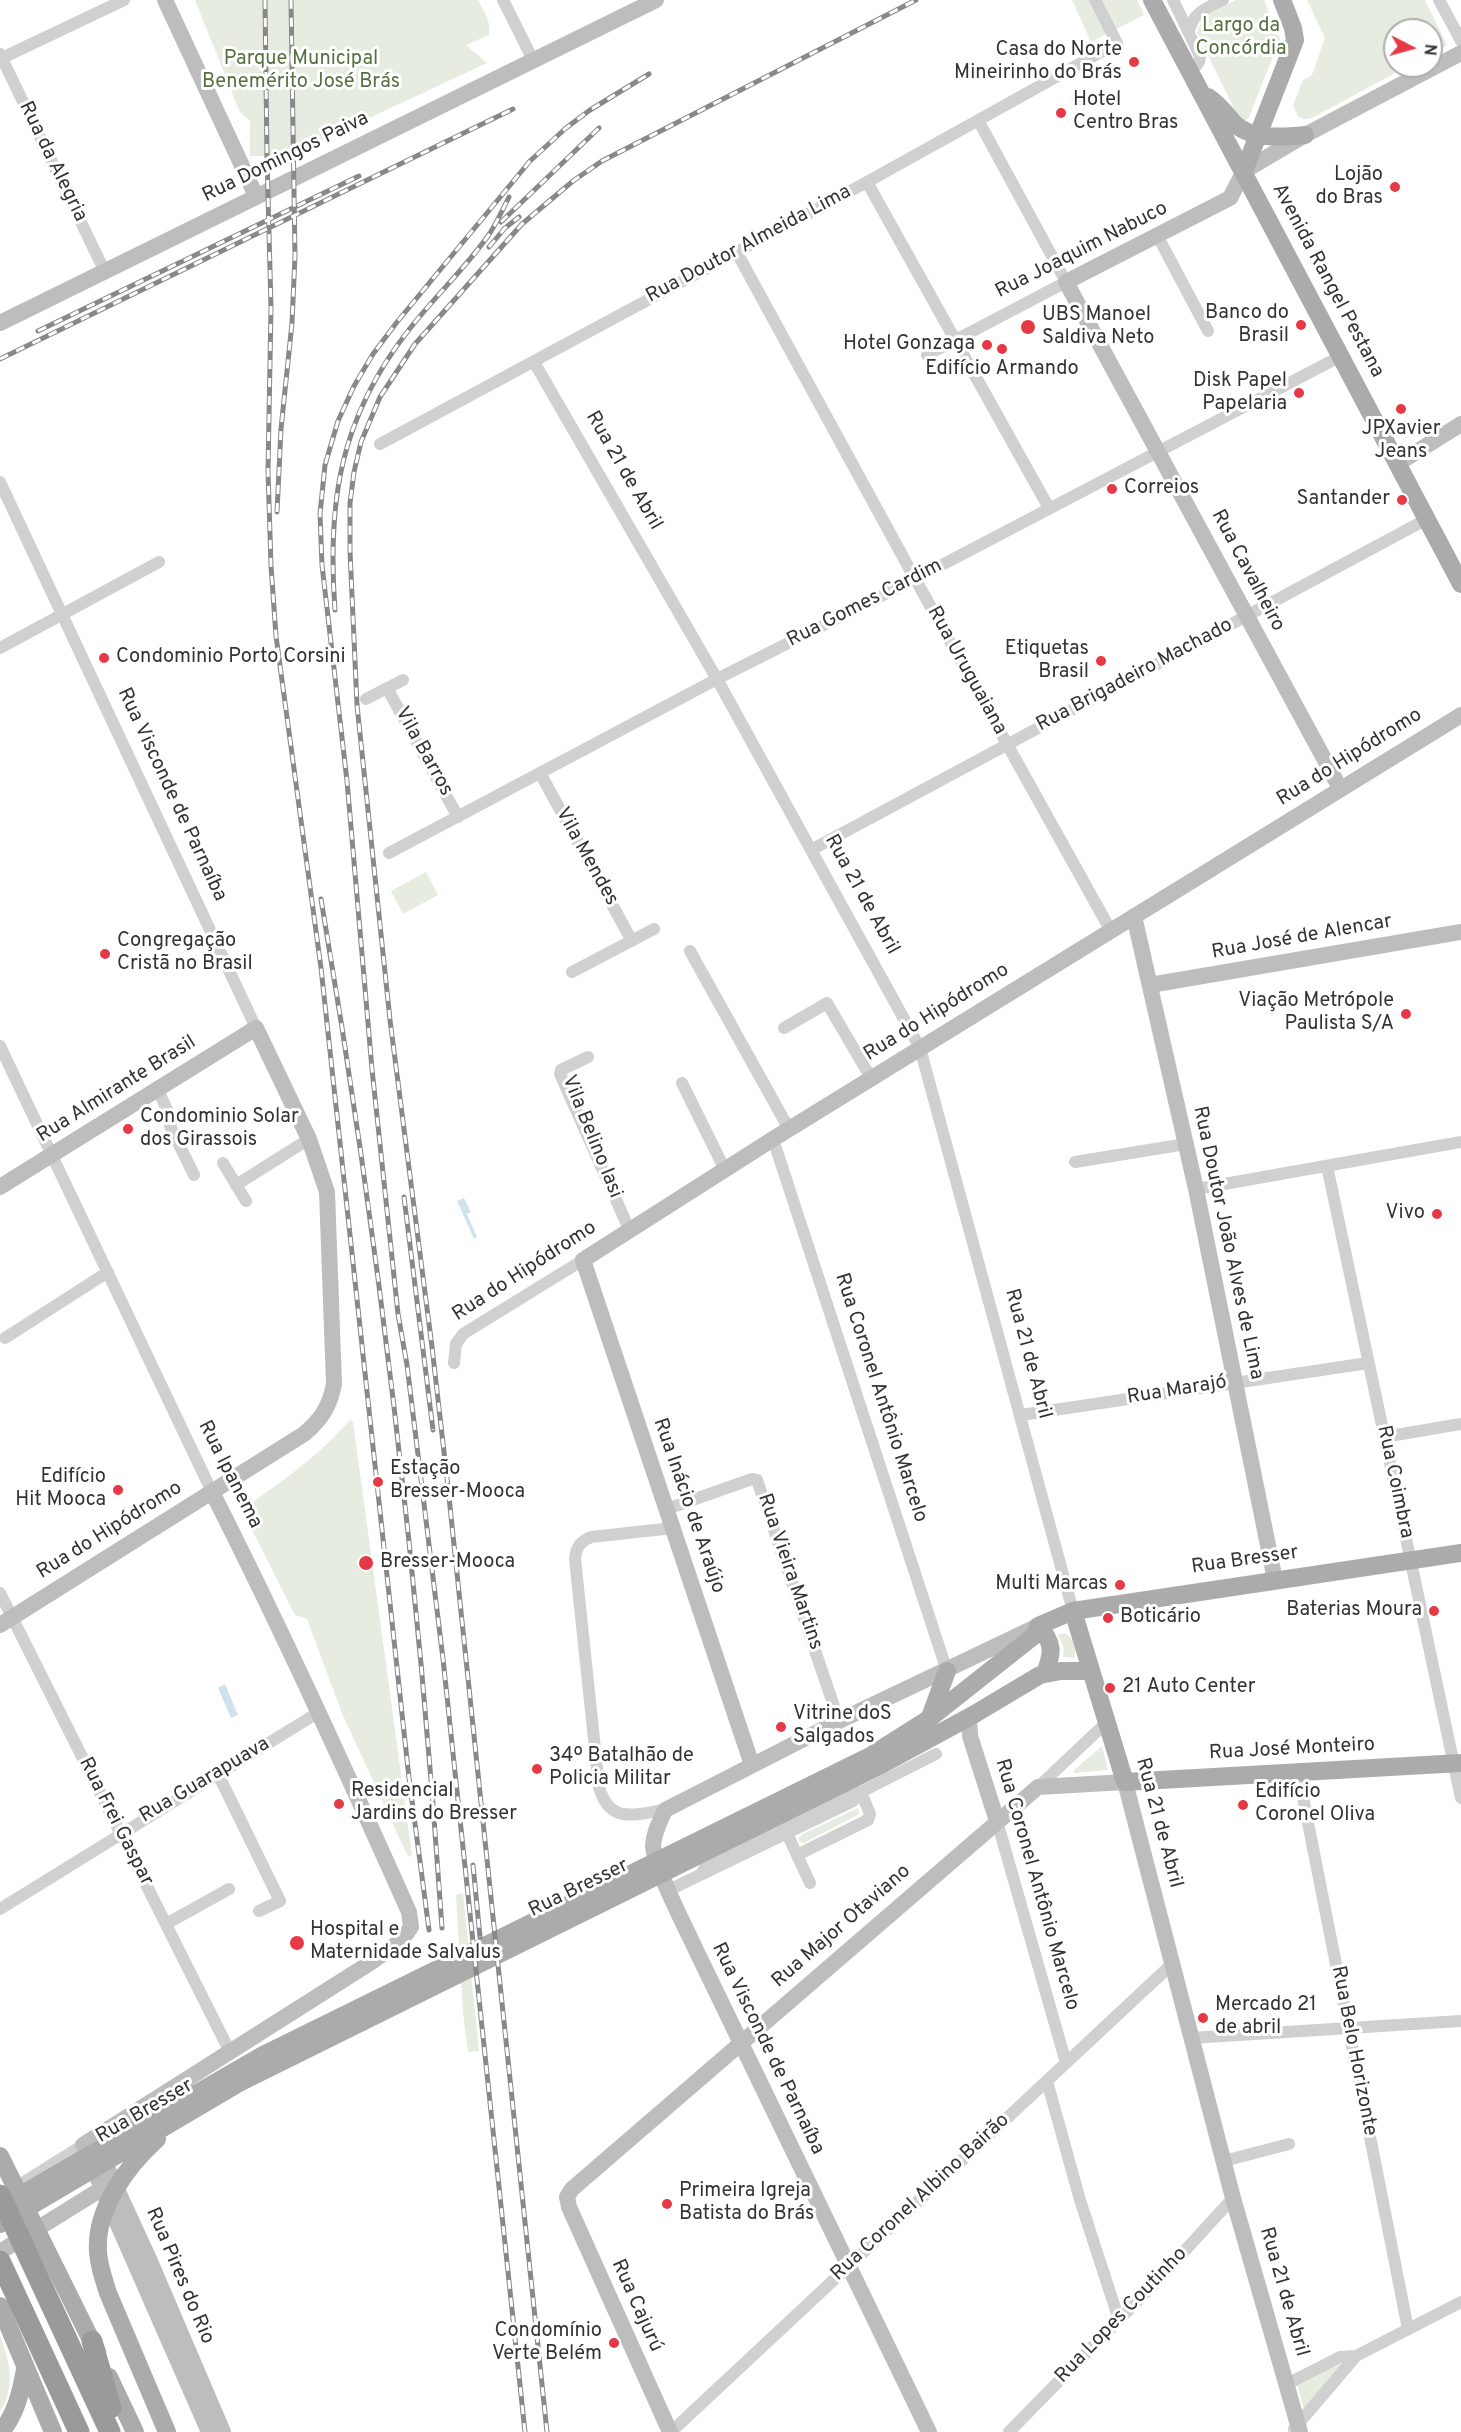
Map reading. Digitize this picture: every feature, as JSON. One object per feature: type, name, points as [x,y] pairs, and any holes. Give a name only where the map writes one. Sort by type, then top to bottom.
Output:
[{"type":"highway","points":[[0,2195],[29,2234],[110,2432]]},
{"type":"highway","points":[[0,2261],[79,2432]]},
{"type":"highway","points":[[92,2341],[118,2432]]},
{"type":"main road","name":"Avenida Rangel Pestana","points":[[1152,0],[1461,584]]},
{"type":"main road","points":[[1244,171],[1295,40],[1293,28],[1282,0]]},
{"type":"main road","points":[[1202,93],[1219,104],[1241,129],[1258,134],[1305,135]]},
{"type":"main road","name":"Rua Bresser","points":[[0,2224],[239,2083],[874,1761],[1035,1635],[1038,1626],[1073,1611],[1461,1553]]},
{"type":"main road","name":"Rua 21 de Abril","points":[[1073,1611],[1125,1782]]},
{"type":"main road","points":[[1038,1626],[1049,1637],[1052,1646],[1046,1673]]},
{"type":"main road","points":[[930,1718],[947,1671]]},
{"type":"main road","name":"Rua Bresser","points":[[0,2207],[242,2066],[874,1761],[962,1721],[1046,1673],[1091,1671]]},
{"type":"main road","name":"Rua José Monteiro","points":[[1125,1782],[1457,1764]]},
{"type":"main road","points":[[167,2432],[104,2283],[98,2252],[98,2234],[110,2200],[126,2173],[143,2152],[187,2113]]},
{"type":"main road","points":[[0,2156],[29,2234],[92,2341],[135,2432]]},
{"type":"main road","points":[[0,2306],[24,2369],[52,2432]]},
{"type":"main road","points":[[1,2432],[10,2421],[21,2392],[24,2369]]},
{"type":"street","points":[[1,56],[124,0]]},
{"type":"street","points":[[165,0],[256,196]]},
{"type":"street","points":[[503,0],[533,60]]},
{"type":"street","name":"Rua Domingos Paiva","points":[[0,323],[656,0]]},
{"type":"street","name":"Rua Doutor Almeida Lima","points":[[380,444],[867,182],[1117,43],[1095,0]]},
{"type":"street","points":[[1173,0],[1200,59],[1191,72]]},
{"type":"street","points":[[1189,31],[1190,23],[1198,12],[1223,0]]},
{"type":"street","points":[[1440,0],[1461,41]]},
{"type":"street","points":[[1244,171],[1305,135],[1461,53]]},
{"type":"street","name":"Rua da Alegria","points":[[1,56],[104,270]]},
{"type":"street","name":"Rua Cavalheiro","points":[[978,120],[1340,789]]},
{"type":"street","name":"Rua Joaquim Nabuco","points":[[927,355],[1230,198],[1244,171]]},
{"type":"street","points":[[867,182],[1049,508]]},
{"type":"street","points":[[1157,236],[1208,331]]},
{"type":"street","name":"Rua Uruguaiana","points":[[736,251],[1111,931]]},
{"type":"street","name":"Rua Gomes Cardim","points":[[389,852],[717,679],[915,579],[1341,356]]},
{"type":"street","name":"Rua 21 de Abril","points":[[534,362],[717,679],[920,1048],[1073,1611]]},
{"type":"street","points":[[1397,464],[1461,424]]},
{"type":"street","name":"Rua Visconde de Parnaíba","points":[[0,482],[309,1139],[327,1192],[334,1384],[332,1400],[327,1410],[304,1434]]},
{"type":"street","name":"Rua Brigadeiro Machado","points":[[811,850],[1427,519]]},
{"type":"street","points":[[0,648],[159,562]]},
{"type":"street","points":[[366,699],[403,680]]},
{"type":"street","name":"Vila Barros","points":[[387,688],[458,817]]},
{"type":"street","name":"Rua do Hipódromo","points":[[454,1363],[456,1344],[463,1334],[871,1078],[1461,715]]},
{"type":"street","name":"Vila Mendes","points":[[540,773],[632,941]]},
{"type":"street","name":"Rua Doutor João Alves de Lima","points":[[1134,916],[1196,1189],[1275,1580]]},
{"type":"street","points":[[572,972],[654,929]]},
{"type":"street","name":"Rua José de Alencar","points":[[1150,985],[1461,932]]},
{"type":"street","points":[[690,951],[789,1129]]},
{"type":"street","points":[[784,1028],[827,1003],[871,1078]]},
{"type":"street","name":"Rua Almirante Brasil","points":[[0,1187],[256,1028]]},
{"type":"street","name":"Rua Ipanema","points":[[0,1046],[319,1712],[409,1912],[411,1927]]},
{"type":"street","name":"Vila Belino Iasi","points":[[588,1057],[561,1070],[560,1074],[630,1231]]},
{"type":"street","points":[[682,1083],[724,1170]]},
{"type":"street","points":[[158,1090],[172,1121],[170,1126],[194,1175]]},
{"type":"street","points":[[236,1185],[309,1139]]},
{"type":"street","name":"Rua Coronel Antônio Marcelo","points":[[773,1139],[947,1671]]},
{"type":"street","points":[[1196,1189],[1461,1142]]},
{"type":"street","points":[[1075,1162],[1186,1144]]},
{"type":"street","points":[[223,1163],[246,1201]]},
{"type":"street","name":"Rua Coimbra","points":[[1327,1166],[1410,1560],[1457,1764],[1461,1798]]},
{"type":"street","name":"Rua Inácio de Araújo","points":[[583,1260],[752,1766]]},
{"type":"street","points":[[5,1338],[108,1272]]},
{"type":"street","name":"Rua Marajó","points":[[1021,1415],[1368,1363]]},
{"type":"street","points":[[1384,1437],[1461,1424]]},
{"type":"street","name":"Rua do Hipódromo","points":[[6,1621],[304,1434]]},
{"type":"street","name":"Rua Vieira Martins","points":[[667,1509],[752,1479],[758,1480],[839,1721]]},
{"type":"street","points":[[665,1810],[621,1814],[610,1810],[599,1787],[574,1559],[581,1541],[591,1537],[673,1528]]},
{"type":"street","name":"Rua Frei Gaspar","points":[[0,1593],[6,1621],[120,1834],[230,2052]]},
{"type":"street","name":"Rua Bresser","points":[[665,1810],[839,1721],[1038,1626]]},
{"type":"street","name":"Rua Guarapuava","points":[[0,1909],[319,1712]]},
{"type":"street","name":"Rua Coronel Antônio Marcelo","points":[[962,1721],[970,1736],[997,1821],[1066,2063]]},
{"type":"street","name":"Rua Major Otaviano","points":[[567,2197],[572,2189],[1038,1787],[1106,1723]]},
{"type":"street","points":[[669,1890],[712,1871],[785,1830],[853,1801],[861,1792],[936,1754]]},
{"type":"street","name":"Rua Belo Horizonte","points":[[1298,1772],[1408,2329]]},
{"type":"street","points":[[218,1774],[280,1901],[259,1911]]},
{"type":"street","points":[[1038,1787],[1125,1782]]},
{"type":"street","name":"Rua 21 de Abril","points":[[1125,1782],[1233,2198],[1296,2429]]},
{"type":"street","points":[[797,1855],[868,1820],[870,1814],[861,1792]]},
{"type":"street","name":"Rua Visconde de Parnaíba","points":[[665,1810],[657,1825],[653,1845],[669,1890],[929,2432]]},
{"type":"street","points":[[785,1830],[810,1883]]},
{"type":"street","points":[[166,1924],[228,1889]]},
{"type":"street","name":"Rua Bresser","points":[[24,2182],[378,1957],[402,1940],[411,1927]]},
{"type":"street","name":"Rua Coronel Albino Bairão","points":[[670,2432],[1172,1964]]},
{"type":"street","points":[[1191,2038],[1461,2021]]},
{"type":"street","points":[[1047,2081],[1080,2200],[1119,2320]]},
{"type":"street","name":"Rua Pires do Rio","points":[[88,2142],[109,2184],[202,2399],[223,2432]]},
{"type":"street","points":[[1224,2161],[1289,2144]]},
{"type":"street","points":[[0,2252],[109,2184]]},
{"type":"street","name":"Rua Cajurú","points":[[567,2197],[568,2207],[670,2432]]},
{"type":"street","name":"Rua Lopes Coutinho","points":[[1009,2432],[1119,2320],[1233,2198]]},
{"type":"street","points":[[1296,2429],[1356,2356],[1461,2302]]},
{"type":"street","points":[[1285,2385],[1340,2357],[1356,2356]]},
{"type":"street","name":"Rua Pires do Rio","points":[[202,2399],[209,2432]]},
{"type":"green space","name":"Parque Municipal Benemérito José Brás","points":[[195,0],[478,0],[488,21],[489,35],[466,45],[487,63],[305,148],[305,155],[289,156],[267,164],[267,156],[250,156],[250,121],[240,112]]},
{"type":"green space","points":[[1072,0],[1137,0],[1144,15],[1091,42]]},
{"type":"green space","name":"Largo da Concórdia","points":[[1236,0],[1264,0],[1280,39],[1249,117],[1245,121],[1240,121],[1197,32],[1203,17]]},
{"type":"green space","name":"Largo da Concórdia","points":[[1307,0],[1425,0],[1434,18],[1383,18],[1383,78],[1386,78],[1312,118],[1304,119],[1298,116],[1293,106],[1303,80],[1312,75],[1325,38]]},
{"type":"green space","points":[[426,872],[438,895],[403,914],[391,891]]},
{"type":"green space","points":[[350,1420],[353,1422],[412,1855],[408,1857],[342,1713],[307,1619],[295,1615],[247,1520],[249,1505],[315,1455]]},
{"type":"green space","points":[[1065,1633],[1074,1644],[1074,1658],[1063,1657],[1064,1649],[1058,1634]]},
{"type":"green space","points":[[1102,1746],[1108,1770],[1073,1773],[1074,1770]]},
{"type":"green space","points":[[858,1808],[859,1814],[804,1843],[799,1842],[803,1834]]},
{"type":"green space","points":[[463,1893],[479,2051],[468,2052],[463,2013],[456,1895]]},
{"type":"green space","points":[[0,2336],[9,2365],[10,2384],[0,2412]]},
{"type":"green space","points":[[1347,2361],[1304,2411],[1297,2383]]},
{"type":"water","points":[[464,1198],[471,1212],[467,1214],[477,1237],[474,1239],[457,1201]]},
{"type":"water","points":[[225,1684],[238,1715],[231,1718],[218,1688]]},
{"type":"railway","points":[[265,0],[271,308],[268,471],[276,636],[321,968],[409,1778],[429,1930]]},
{"type":"railway","points":[[277,512],[281,429],[292,323],[295,256],[291,0]]},
{"type":"railway","points":[[547,2432],[447,1478],[390,1020],[357,705],[350,551],[350,503],[354,472],[361,442],[380,397],[415,344],[522,224],[573,181],[602,161],[916,0]]},
{"type":"railway","points":[[525,2432],[443,1659],[407,1365],[398,1314],[372,1069],[347,781],[322,565],[320,514],[325,465],[338,421],[354,386],[373,354],[530,161],[566,128],[590,110],[649,74]]},
{"type":"railway","points":[[0,359],[513,109]]},
{"type":"railway","points":[[501,222],[599,128]]},
{"type":"railway","points":[[38,331],[359,176]]},
{"type":"railway","points":[[335,610],[333,533],[343,463],[353,429],[367,396],[385,364],[418,318],[481,246],[493,229],[509,197]]},
{"type":"railway","points":[[489,247],[505,228],[519,217]]},
{"type":"railway","points":[[321,899],[361,1155],[395,1412],[422,1670],[442,1928]]},
{"type":"railway","points":[[404,1197],[433,1430]]},
{"type":"railway","points":[[473,1865],[480,1937]]},
{"type":"place","name":"Casa do Norte Mineirinho do Brás","points":[[1134,62]]},
{"type":"place","name":"Hotel Centro Bras","points":[[1061,113]]},
{"type":"place","name":"Lojão do Bras","points":[[1395,187]]},
{"type":"place","name":"Banco do Brasil","points":[[1301,325]]},
{"type":"place","name":"UBS Manoel Saldiva Neto","points":[[1028,327]]},
{"type":"place","name":"Hotel Gonzaga","points":[[987,345]]},
{"type":"place","name":"Edifício Armando","points":[[1002,349]]},
{"type":"place","name":"Disk Papel Papelaria","points":[[1299,393]]},
{"type":"place","name":"JPXavier Jeans","points":[[1401,409]]},
{"type":"place","name":"Correios","points":[[1112,489]]},
{"type":"place","name":"Santander","points":[[1402,500]]},
{"type":"place","name":"Condominio Porto Corsini","points":[[104,658]]},
{"type":"place","name":"Etiquetas Brasil","points":[[1101,661]]},
{"type":"place","name":"Congregação Cristã no Brasil","points":[[105,954]]},
{"type":"place","name":"Viação Metrópole Paulista S/A","points":[[1406,1014]]},
{"type":"place","name":"Condominio Solar dos Girassois","points":[[128,1129]]},
{"type":"place","name":"Vivo","points":[[1437,1214]]},
{"type":"place","name":"Estação Bresser-Mooca","points":[[378,1482]]},
{"type":"place","name":"Edifício Hit Mooca","points":[[118,1490]]},
{"type":"place","name":"Bresser-Mooca","points":[[366,1563]]},
{"type":"place","name":"Multi Marcas","points":[[1120,1585]]},
{"type":"place","name":"Baterias Moura","points":[[1434,1611]]},
{"type":"place","name":"Boticário","points":[[1108,1618]]},
{"type":"place","name":"21 Auto Center","points":[[1110,1688]]},
{"type":"place","name":"Vitrine doS Salgados","points":[[781,1727]]},
{"type":"place","name":"34º Batalhão de Policia Militar","points":[[537,1769]]},
{"type":"place","name":"Residencial Jardins do Bresser","points":[[339,1804]]},
{"type":"place","name":"Edifício Coronel Oliva","points":[[1243,1805]]},
{"type":"place","name":"Hospital e Maternidade Salvalus","points":[[297,1943]]},
{"type":"place","name":"Mercado 21 de abril","points":[[1203,2018]]},
{"type":"place","name":"Primeira Igreja Batista do Brás","points":[[667,2204]]},
{"type":"place","name":"Condomínio Verte Belém","points":[[614,2343]]}]
